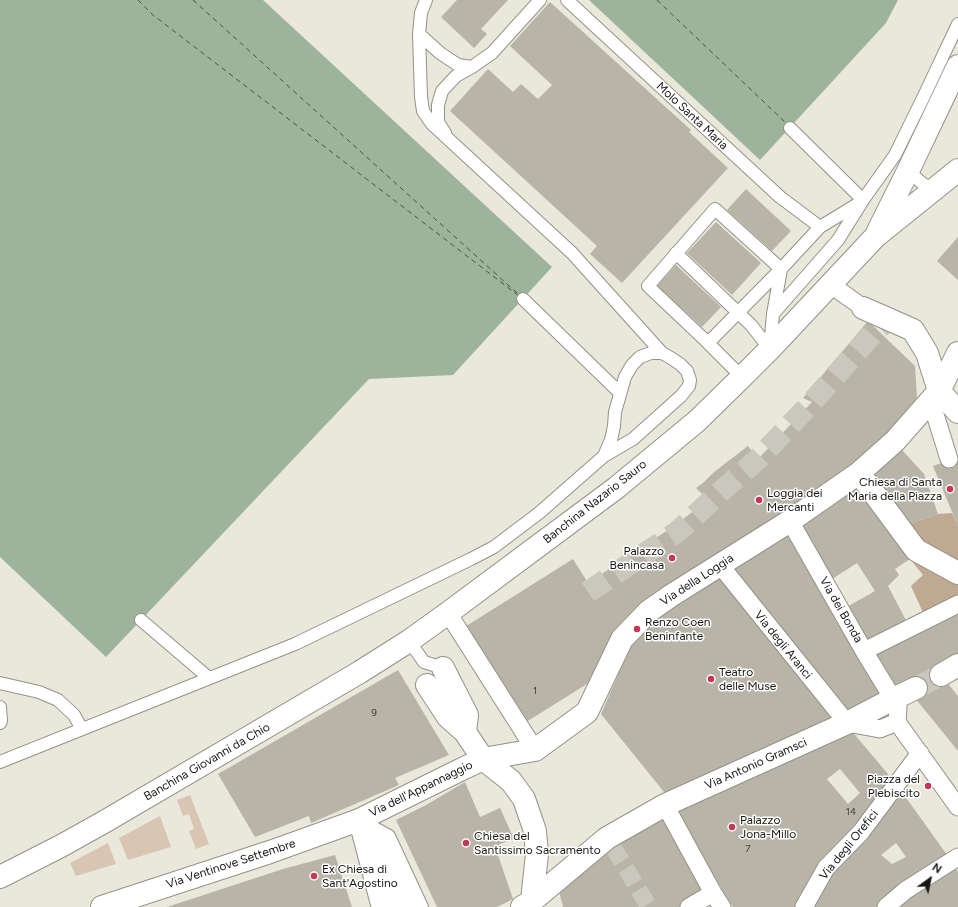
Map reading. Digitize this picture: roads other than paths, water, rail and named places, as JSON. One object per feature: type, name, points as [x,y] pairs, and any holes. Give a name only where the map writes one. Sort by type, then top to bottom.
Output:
[{"type":"street","name":"Banchina Nazario Sauro","points":[[875,237],[958,66]]},
{"type":"street","name":"Banchina Nazario Sauro","points":[[409,641],[616,488],[697,421],[770,349],[875,237],[958,170]]},
{"type":"street","points":[[831,285],[861,306],[913,330],[927,353],[938,425],[949,459]]},
{"type":"street","points":[[934,396],[958,353]]},
{"type":"street","points":[[934,396],[958,381]]},
{"type":"street","points":[[934,396],[958,412]]},
{"type":"street","name":"Via della Loggia","points":[[535,750],[587,712],[622,639],[649,611],[790,521],[859,473],[895,441],[934,396]]},
{"type":"street","points":[[859,473],[916,550],[958,573]]},
{"type":"street","name":"Via dei Bonda","points":[[790,521],[893,699]]},
{"type":"street","name":"Via degli Aranci","points":[[720,565],[847,723]]},
{"type":"street","points":[[864,651],[958,604]]},
{"type":"street","points":[[448,613],[535,750]]},
{"type":"street","name":"Banchina Giovanni da Chio","points":[[0,877],[104,822],[360,672],[409,641]]},
{"type":"street","points":[[433,665],[467,715],[465,732]]},
{"type":"street","points":[[427,685],[448,717],[465,732],[483,759],[511,780],[524,799],[535,831],[538,854],[530,905]]},
{"type":"street","points":[[847,723],[916,688]]},
{"type":"street","points":[[893,699],[898,708],[897,722],[958,807]]},
{"type":"street","points":[[847,723],[880,729],[897,722]]},
{"type":"street","name":"Via Antonio Gramsci","points":[[530,905],[610,842],[665,805],[847,723]]},
{"type":"street","name":"Via dell'Appannaggio","points":[[359,820],[483,759],[535,750]]},
{"type":"street","name":"Via degli Orefici","points":[[804,907],[826,868],[861,832],[920,753]]},
{"type":"street","points":[[665,805],[718,900],[689,907]]},
{"type":"street","points":[[359,820],[384,907]]},
{"type":"street","points":[[359,820],[382,848],[405,907]]},
{"type":"street","name":"Via Ventinove Settembre","points":[[102,907],[270,852],[359,820]]},
{"type":"street","points":[[886,907],[906,890],[955,859]]},
{"type":"lane","points":[[0,762],[295,644],[494,547],[539,513],[604,456],[633,439],[681,396],[689,386],[690,380],[687,371],[672,358],[662,353],[572,253],[432,124],[423,111],[421,97],[420,34],[421,13],[426,0]]},
{"type":"lane","points":[[448,139],[438,122],[438,105],[442,91],[456,76],[492,53],[540,0]]},
{"type":"lane","name":"Molo Santa Maria","points":[[567,0],[780,197],[820,227]]},
{"type":"lane","points":[[773,314],[838,240],[895,155],[958,24]]},
{"type":"lane","points":[[420,34],[440,54],[458,65],[472,67]]},
{"type":"lane","points":[[790,128],[864,200]]},
{"type":"lane","points":[[908,171],[923,184],[933,190]]},
{"type":"lane","points":[[708,343],[820,227],[864,200]]},
{"type":"lane","points":[[742,377],[648,286],[715,209],[781,269]]},
{"type":"lane","points":[[676,253],[751,325],[770,349]]},
{"type":"lane","points":[[770,349],[773,314],[781,269]]},
{"type":"lane","points":[[523,299],[620,393]]},
{"type":"lane","points":[[604,456],[611,440],[614,426],[614,412],[625,377],[632,365],[640,357],[651,353],[662,353]]},
{"type":"lane","points":[[141,620],[209,678]]},
{"type":"lane","points":[[409,641],[433,665],[422,677],[427,685]]},
{"type":"lane","points":[[0,682],[38,692],[58,700],[74,715],[82,730]]},
{"type":"lane","points":[[0,707],[0,723]]},
{"type":"lane","points":[[359,820],[389,836],[422,907]]},
{"type":"tunnel","points":[[588,592],[677,532],[758,459],[812,402],[876,330],[888,320]]},
{"type":"tunnel","points":[[916,688],[941,675]]},
{"type":"tunnel","points":[[613,847],[649,907]]},
{"type":"place","name":"Chiesa di Santa Maria della Piazza","points":[[950,489]]},
{"type":"place","name":"Loggia dei Mercanti","points":[[759,500]]},
{"type":"place","name":"Palazzo Benincasa","points":[[672,558]]},
{"type":"place","name":"Renzo Coen Beninfante","points":[[637,629]]},
{"type":"place","name":"Teatro delle Muse","points":[[711,679]]},
{"type":"place","name":"Piazza del Plebiscito","points":[[928,786]]},
{"type":"place","name":"Palazzo Jona-Millo","points":[[732,827]]},
{"type":"place","name":"Chiesa del Santissimo Sacramento","points":[[466,843]]},
{"type":"place","name":"Ex Chiesa di Sant'Agostino","points":[[314,876]]}]
